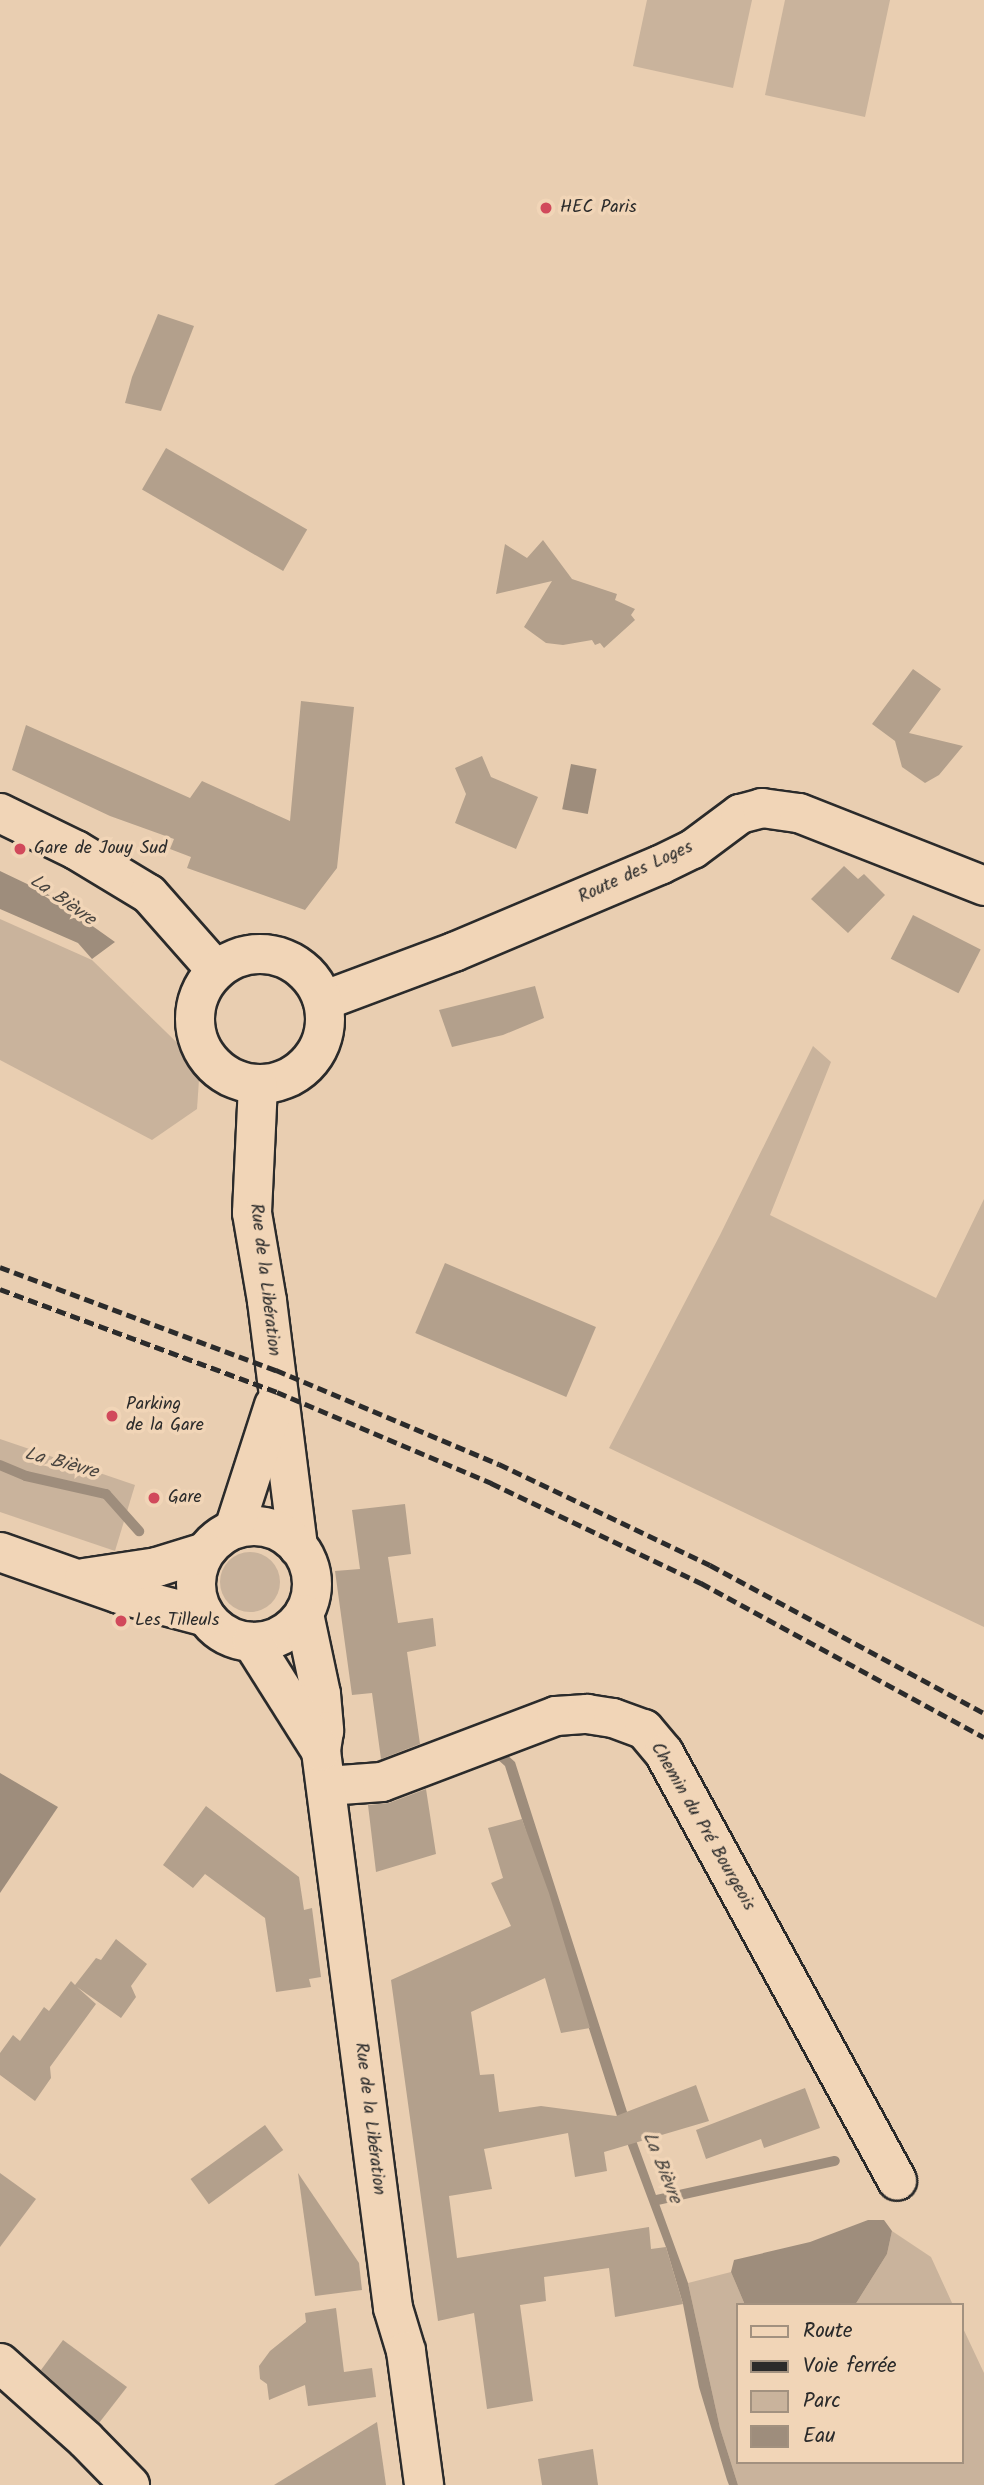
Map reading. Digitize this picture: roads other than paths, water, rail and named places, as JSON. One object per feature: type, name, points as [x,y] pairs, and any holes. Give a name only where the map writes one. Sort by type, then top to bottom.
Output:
[{"type":"main road","name":"Route des Loges","points":[[323,1001],[454,952],[660,865],[693,849],[740,814],[762,808],[799,813],[984,886]]},
{"type":"main road","points":[[0,813],[96,861],[149,894],[216,970]]},
{"type":"main road","points":[[249,954],[268,954],[286,960],[302,969],[315,984],[323,1001],[323,1038],[314,1056],[290,1077],[258,1085],[225,1075],[202,1050],[194,1016],[201,991],[216,970],[231,960],[249,954]]},
{"type":"main road","name":"Rue de la Libération","points":[[258,1085],[252,1213],[267,1301],[298,1547]]},
{"type":"main road","name":"Rue de la Libération","points":[[220,1541],[278,1392]]},
{"type":"main road","points":[[0,1552],[119,1594],[206,1617],[222,1632],[236,1639],[252,1642],[276,1638],[296,1624],[310,1599],[312,1583],[308,1564],[298,1547],[285,1535],[269,1528],[220,1541],[157,1567],[79,1579]]},
{"type":"main road","points":[[206,1617],[196,1587],[198,1569],[220,1541]]},
{"type":"main road","name":"Rue de la Libération","points":[[304,1614],[321,1694],[324,1769],[393,2308],[406,2351],[424,2485]]},
{"type":"main road","name":"Rue de la Libération","points":[[252,1642],[324,1769]]},
{"type":"main road","name":"Chemin du Pré Bourgeois","points":[[324,1769],[382,1782],[556,1716],[587,1714],[613,1718],[644,1729],[664,1753],[897,2181]]},
{"type":"main road","points":[[0,2363],[86,2440],[130,2485]]},
{"type":"water","points":[[571,764],[597,769],[588,814],[562,809]]},
{"type":"water","points":[[0,871],[46,893],[115,942],[92,959],[78,943],[0,909]]},
{"type":"water","points":[[495,1744],[515,1762],[637,2143],[688,2283],[720,2428],[738,2485],[729,2485],[727,2480],[699,2387],[683,2304],[666,2247],[617,2116],[505,1766],[485,1748]]},
{"type":"water","points":[[0,1773],[58,1807],[0,1893]]},
{"type":"water","points":[[868,2220],[884,2220],[892,2231],[887,2254],[856,2303],[744,2303],[731,2272],[734,2260],[810,2242]]},
{"type":"waterway","name":"La Bièvre","points":[[0,1465],[26,1476],[106,1494],[139,1531]]},
{"type":"waterway","points":[[657,2200],[835,2161]]},
{"type":"railway","points":[[0,1267],[276,1370],[499,1464],[710,1565],[984,1713]]},
{"type":"railway","points":[[0,1289],[277,1392],[491,1483],[701,1583],[984,1737]]},
{"type":"place","name":"HEC Paris","points":[[546,208]]},
{"type":"place","name":"Gare de Jouy Sud","points":[[20,849]]},
{"type":"place","name":"Parking de la Gare","points":[[112,1416]]},
{"type":"place","name":"Gare","points":[[154,1498]]},
{"type":"place","name":"Les Tilleuls","points":[[121,1621]]}]
